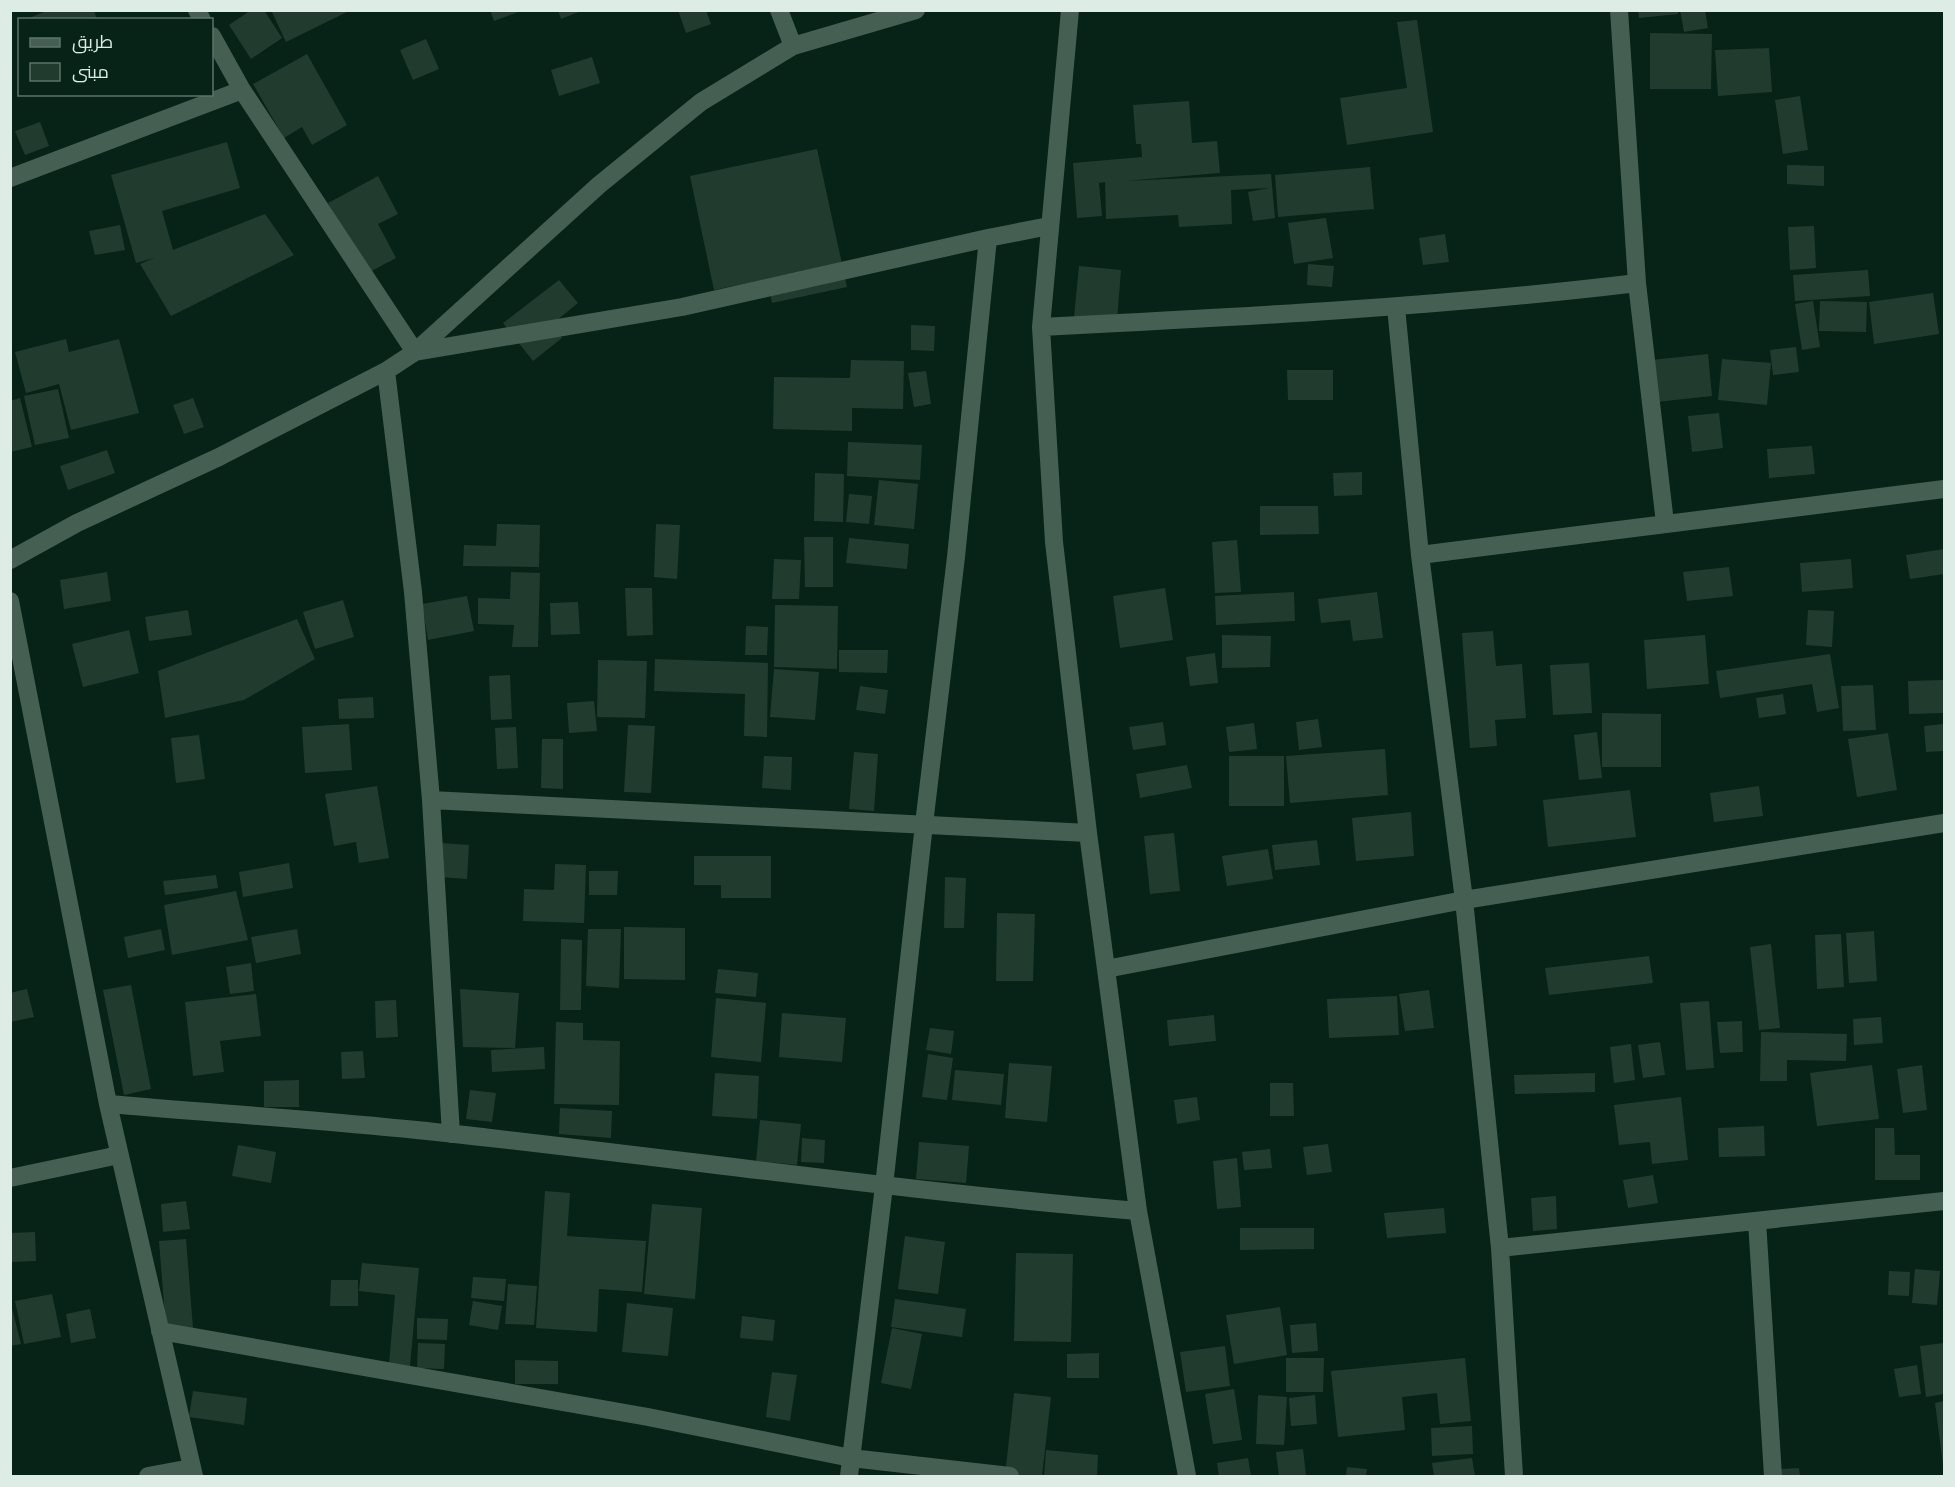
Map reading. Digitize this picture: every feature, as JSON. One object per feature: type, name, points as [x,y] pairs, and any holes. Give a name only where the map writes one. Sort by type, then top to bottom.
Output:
[{"type":"street","points":[[779,10],[793,46]]},
{"type":"street","points":[[10,561],[77,523],[219,457],[386,371],[415,352],[599,184],[701,102],[793,46],[916,10]]},
{"type":"street","points":[[1070,10],[1041,327],[1054,542],[1088,832],[1138,1211],[1187,1476]]},
{"type":"street","points":[[1618,10],[1637,284],[1665,524]]},
{"type":"street","points":[[213,38],[242,90],[415,352]]},
{"type":"street","points":[[10,178],[242,90]]},
{"type":"street","points":[[415,352],[682,307],[1049,226]]},
{"type":"street","points":[[850,1467],[956,557],[988,238]]},
{"type":"street","points":[[1041,327],[1396,307],[1637,284]]},
{"type":"street","points":[[1396,307],[1420,555],[1464,900],[1500,1248],[1514,1476]]},
{"type":"street","points":[[386,371],[413,592],[431,800],[452,1134]]},
{"type":"street","points":[[1420,555],[1944,489]]},
{"type":"street","points":[[10,601],[108,1104],[192,1472],[148,1476]]},
{"type":"street","points":[[431,800],[1088,832]]},
{"type":"street","points":[[1106,969],[1464,900],[1944,823]]},
{"type":"street","points":[[108,1104],[452,1134],[1012,1201],[1138,1211]]},
{"type":"street","points":[[10,1178],[119,1155]]},
{"type":"street","points":[[1500,1248],[1944,1201]]},
{"type":"street","points":[[1757,1221],[1773,1476]]},
{"type":"street","points":[[160,1332],[648,1418],[850,1467],[1010,1476]]},
{"type":"building","points":[[49,10],[94,10],[96,18],[29,18]]},
{"type":"building","points":[[251,10],[264,10],[282,38],[251,59],[229,25]]},
{"type":"building","points":[[271,10],[351,10],[286,42]]},
{"type":"building","points":[[490,10],[521,10],[521,11],[494,21]]},
{"type":"building","points":[[558,10],[581,10],[581,11],[561,19]]},
{"type":"building","points":[[678,10],[706,10],[711,24],[686,33]]},
{"type":"building","points":[[1638,10],[1678,10],[1678,14],[1639,18]]},
{"type":"building","points":[[1680,10],[1705,10],[1708,28],[1684,32]]},
{"type":"building","points":[[1417,20],[1433,132],[1347,145],[1340,98],[1407,88],[1397,22]]},
{"type":"building","points":[[1650,33],[1712,34],[1711,89],[1650,89]]},
{"type":"building","points":[[426,39],[439,69],[413,80],[400,50]]},
{"type":"building","points":[[1769,48],[1772,92],[1718,96],[1715,50]]},
{"type":"building","points":[[307,54],[347,125],[312,145],[302,127],[284,138],[253,84]]},
{"type":"building","points":[[592,57],[600,83],[559,96],[551,70]]},
{"type":"building","points":[[1800,96],[1808,150],[1783,154],[1775,100]]},
{"type":"building","points":[[1189,101],[1192,143],[1217,141],[1220,173],[1124,181],[1271,174],[1275,218],[1253,221],[1248,192],[1269,188],[1231,190],[1232,224],[1179,227],[1178,215],[1106,219],[1105,182],[1099,183],[1102,216],[1077,218],[1073,163],[1142,157],[1141,144],[1136,144],[1133,105]]},
{"type":"building","points":[[40,122],[49,146],[25,155],[15,131]]},
{"type":"building","points":[[227,142],[240,188],[162,211],[173,250],[265,214],[294,255],[171,316],[140,264],[154,258],[136,263],[111,175]]},
{"type":"building","points":[[817,149],[847,287],[772,303],[767,279],[714,290],[690,176]]},
{"type":"building","points":[[1787,165],[1824,166],[1824,186],[1787,184]]},
{"type":"building","points":[[1370,167],[1374,209],[1278,217],[1275,175]]},
{"type":"building","points":[[378,176],[398,214],[378,224],[396,258],[366,274],[328,203]]},
{"type":"building","points":[[1326,218],[1333,258],[1294,264],[1288,223]]},
{"type":"building","points":[[120,225],[125,250],[95,255],[89,231]]},
{"type":"building","points":[[1814,226],[1816,268],[1790,270],[1788,227]]},
{"type":"building","points":[[1445,234],[1449,262],[1423,265],[1419,238]]},
{"type":"building","points":[[1308,264],[1334,266],[1332,287],[1307,285]]},
{"type":"building","points":[[1079,266],[1121,270],[1117,321],[1074,317]]},
{"type":"building","points":[[1868,270],[1870,296],[1795,301],[1793,275]]},
{"type":"building","points":[[559,280],[578,303],[551,325],[562,338],[533,361],[503,323]]},
{"type":"building","points":[[1933,293],[1939,334],[1874,344],[1869,302]]},
{"type":"building","points":[[1813,301],[1820,347],[1802,350],[1795,304]]},
{"type":"building","points":[[1820,301],[1867,302],[1866,332],[1819,331]]},
{"type":"building","points":[[911,325],[935,326],[934,351],[911,350]]},
{"type":"building","points":[[66,339],[69,352],[119,339],[139,413],[71,430],[59,384],[26,393],[15,352]]},
{"type":"building","points":[[1796,347],[1799,372],[1773,375],[1770,350]]},
{"type":"building","points":[[1708,354],[1712,396],[1647,403],[1642,361]]},
{"type":"building","points":[[1722,359],[1771,363],[1767,405],[1718,400]]},
{"type":"building","points":[[851,360],[904,361],[903,409],[852,408],[852,431],[773,429],[774,377],[850,378]]},
{"type":"building","points":[[1287,370],[1333,370],[1333,400],[1288,400]]},
{"type":"building","points":[[926,371],[931,404],[914,407],[908,373]]},
{"type":"building","points":[[58,389],[69,438],[35,445],[24,396]]},
{"type":"building","points":[[20,398],[32,447],[10,452],[10,401]]},
{"type":"building","points":[[193,398],[204,427],[184,434],[173,405]]},
{"type":"building","points":[[1719,413],[1723,448],[1692,452],[1688,416]]},
{"type":"building","points":[[848,442],[922,445],[920,480],[847,476]]},
{"type":"building","points":[[1812,446],[1815,474],[1769,478],[1767,449]]},
{"type":"building","points":[[107,450],[115,473],[68,490],[60,466]]},
{"type":"building","points":[[1362,472],[1362,495],[1334,496],[1333,473]]},
{"type":"building","points":[[815,473],[844,474],[843,522],[814,521]]},
{"type":"building","points":[[879,480],[918,484],[914,529],[874,525]]},
{"type":"building","points":[[849,494],[872,496],[869,524],[846,522]]},
{"type":"building","points":[[1260,506],[1318,506],[1319,534],[1260,535]]},
{"type":"building","points":[[497,524],[540,525],[539,567],[463,566],[464,545],[496,546]]},
{"type":"building","points":[[656,524],[680,525],[677,579],[654,577]]},
{"type":"building","points":[[804,537],[833,537],[833,587],[805,587]]},
{"type":"building","points":[[849,538],[909,544],[907,569],[846,563]]},
{"type":"building","points":[[1237,540],[1241,592],[1215,593],[1212,542]]},
{"type":"building","points":[[1944,549],[1944,574],[1910,579],[1906,555]]},
{"type":"building","points":[[774,559],[801,560],[799,599],[772,599]]},
{"type":"building","points":[[1851,559],[1853,588],[1802,592],[1800,563]]},
{"type":"building","points":[[1729,567],[1733,596],[1687,601],[1683,572]]},
{"type":"building","points":[[107,572],[111,601],[64,609],[60,580]]},
{"type":"building","points":[[511,572],[540,573],[538,647],[512,647],[514,625],[478,624],[478,598],[510,599]]},
{"type":"building","points":[[625,588],[652,588],[653,635],[627,636]]},
{"type":"building","points":[[1165,588],[1173,640],[1120,648],[1113,596]]},
{"type":"building","points":[[1294,592],[1295,621],[1216,625],[1215,596]]},
{"type":"building","points":[[1377,592],[1383,638],[1353,641],[1350,620],[1321,623],[1318,599]]},
{"type":"building","points":[[467,596],[474,631],[428,640],[422,604]]},
{"type":"building","points":[[343,600],[354,637],[315,649],[303,612]]},
{"type":"building","points":[[578,602],[580,634],[551,635],[550,603]]},
{"type":"building","points":[[775,605],[838,606],[837,669],[774,667]]},
{"type":"building","points":[[188,610],[192,635],[149,641],[145,617]]},
{"type":"building","points":[[1808,610],[1834,611],[1832,647],[1806,645]]},
{"type":"building","points":[[297,619],[315,659],[244,700],[165,718],[158,671]]},
{"type":"building","points":[[746,626],[768,627],[767,655],[745,655]]},
{"type":"building","points":[[129,630],[139,673],[83,687],[72,644]]},
{"type":"building","points":[[1493,631],[1496,666],[1522,664],[1526,718],[1495,720],[1497,746],[1470,748],[1462,633]]},
{"type":"building","points":[[1222,635],[1271,636],[1270,667],[1222,668]]},
{"type":"building","points":[[1705,635],[1709,684],[1647,689],[1644,640]]},
{"type":"building","points":[[839,650],[888,650],[887,673],[839,672]]},
{"type":"building","points":[[1215,653],[1218,683],[1190,686],[1186,657]]},
{"type":"building","points":[[1830,654],[1839,708],[1817,712],[1812,684],[1720,698],[1716,671]]},
{"type":"building","points":[[655,659],[768,663],[767,737],[744,736],[745,694],[654,691]]},
{"type":"building","points":[[598,660],[647,661],[645,718],[597,717]]},
{"type":"building","points":[[1589,663],[1592,713],[1553,715],[1550,665]]},
{"type":"building","points":[[774,669],[819,672],[815,720],[770,717]]},
{"type":"building","points":[[510,675],[512,719],[491,720],[489,676]]},
{"type":"building","points":[[1944,680],[1944,713],[1909,714],[1908,681]]},
{"type":"building","points":[[1873,685],[1876,730],[1843,731],[1841,686]]},
{"type":"building","points":[[860,686],[888,690],[885,714],[856,710]]},
{"type":"building","points":[[1783,694],[1786,714],[1759,718],[1756,698]]},
{"type":"building","points":[[373,697],[374,718],[339,719],[338,699]]},
{"type":"building","points":[[594,701],[597,731],[569,733],[567,703]]},
{"type":"building","points":[[1602,713],[1661,714],[1661,767],[1602,767]]},
{"type":"building","points":[[1318,719],[1322,747],[1299,750],[1296,722]]},
{"type":"building","points":[[1163,722],[1166,745],[1133,750],[1129,727]]},
{"type":"building","points":[[1254,723],[1257,749],[1229,752],[1226,727]]},
{"type":"building","points":[[349,724],[352,770],[305,773],[302,727]]},
{"type":"building","points":[[1944,724],[1944,751],[1926,752],[1924,726]]},
{"type":"building","points":[[628,725],[655,726],[651,793],[624,792]]},
{"type":"building","points":[[516,727],[518,768],[497,769],[495,728]]},
{"type":"building","points":[[1597,732],[1602,778],[1579,780],[1574,735]]},
{"type":"building","points":[[1888,733],[1897,790],[1857,797],[1848,739]]},
{"type":"building","points":[[199,735],[205,779],[176,783],[171,738]]},
{"type":"building","points":[[542,739],[563,739],[563,789],[541,788]]},
{"type":"building","points":[[1385,749],[1388,795],[1290,803],[1286,756]]},
{"type":"building","points":[[854,752],[878,754],[874,811],[849,809]]},
{"type":"building","points":[[764,756],[792,757],[791,790],[762,788]]},
{"type":"building","points":[[1229,756],[1284,756],[1284,806],[1229,806]]},
{"type":"building","points":[[1187,765],[1192,788],[1140,798],[1136,774]]},
{"type":"building","points":[[377,786],[389,858],[359,863],[356,842],[334,846],[325,794]]},
{"type":"building","points":[[1759,786],[1763,816],[1714,822],[1710,793]]},
{"type":"building","points":[[1630,790],[1636,837],[1548,847],[1543,800]]},
{"type":"building","points":[[1411,812],[1414,856],[1356,861],[1352,818]]},
{"type":"building","points":[[1174,833],[1180,891],[1150,894],[1144,836]]},
{"type":"building","points":[[1317,840],[1320,865],[1275,870],[1272,845]]},
{"type":"building","points":[[441,843],[469,845],[467,879],[439,877]]},
{"type":"building","points":[[1268,849],[1273,879],[1227,886],[1222,856]]},
{"type":"building","points":[[694,856],[771,856],[771,898],[721,898],[721,885],[694,885]]},
{"type":"building","points":[[289,863],[293,888],[243,897],[239,872]]},
{"type":"building","points":[[555,864],[586,865],[584,923],[523,921],[524,889],[554,890]]},
{"type":"building","points":[[589,871],[618,871],[617,895],[589,895]]},
{"type":"building","points":[[216,875],[218,888],[165,895],[163,881]]},
{"type":"building","points":[[945,877],[966,878],[964,928],[944,928]]},
{"type":"building","points":[[236,891],[248,940],[172,955],[164,905]]},
{"type":"building","points":[[997,913],[1035,914],[1033,981],[996,981]]},
{"type":"building","points":[[624,927],[685,928],[685,980],[624,979]]},
{"type":"building","points":[[161,929],[165,950],[128,958],[124,937]]},
{"type":"building","points":[[297,929],[301,954],[256,963],[251,937]]},
{"type":"building","points":[[588,929],[621,929],[619,988],[586,986]]},
{"type":"building","points":[[1874,931],[1877,981],[1849,983],[1846,933]]},
{"type":"building","points":[[1841,934],[1844,987],[1817,989],[1815,935]]},
{"type":"building","points":[[561,939],[582,940],[581,1010],[560,1010]]},
{"type":"building","points":[[1771,944],[1780,1028],[1759,1030],[1750,947]]},
{"type":"building","points":[[1649,956],[1653,983],[1549,995],[1545,968]]},
{"type":"building","points":[[251,963],[254,991],[230,994],[226,967]]},
{"type":"building","points":[[718,969],[758,973],[756,997],[715,993]]},
{"type":"building","points":[[131,985],[151,1089],[124,1095],[103,990]]},
{"type":"building","points":[[27,989],[34,1017],[10,1022],[10,993]]},
{"type":"building","points":[[460,989],[519,993],[515,1048],[463,1047]]},
{"type":"building","points":[[1429,990],[1434,1028],[1405,1031],[1399,994]]},
{"type":"building","points":[[256,994],[261,1036],[220,1041],[224,1072],[193,1076],[185,1002]]},
{"type":"building","points":[[1397,996],[1399,1035],[1329,1038],[1327,999]]},
{"type":"building","points":[[716,998],[766,1003],[761,1062],[711,1057]]},
{"type":"building","points":[[396,1000],[398,1037],[376,1038],[375,1001]]},
{"type":"building","points":[[1709,1001],[1714,1068],[1686,1070],[1680,1003]]},
{"type":"building","points":[[782,1013],[846,1018],[842,1062],[779,1057]]},
{"type":"building","points":[[1214,1015],[1216,1041],[1169,1046],[1167,1020]]},
{"type":"building","points":[[1881,1017],[1883,1043],[1854,1045],[1853,1019]]},
{"type":"building","points":[[1742,1021],[1743,1052],[1720,1053],[1717,1022]]},
{"type":"building","points":[[556,1022],[583,1023],[583,1040],[620,1041],[619,1105],[554,1104]]},
{"type":"building","points":[[930,1028],[954,1031],[951,1054],[926,1050]]},
{"type":"building","points":[[1761,1032],[1847,1034],[1846,1061],[1787,1060],[1787,1081],[1760,1081]]},
{"type":"building","points":[[1660,1042],[1665,1075],[1643,1078],[1638,1045]]},
{"type":"building","points":[[1631,1044],[1635,1080],[1614,1083],[1610,1047]]},
{"type":"building","points":[[544,1047],[545,1069],[492,1072],[491,1050]]},
{"type":"building","points":[[363,1051],[365,1078],[342,1079],[341,1052]]},
{"type":"building","points":[[928,1054],[953,1058],[947,1100],[922,1097]]},
{"type":"building","points":[[1009,1063],[1052,1066],[1047,1122],[1005,1118]]},
{"type":"building","points":[[1872,1065],[1879,1119],[1817,1126],[1810,1073]]},
{"type":"building","points":[[1922,1065],[1927,1110],[1903,1113],[1897,1069]]},
{"type":"building","points":[[955,1070],[1004,1074],[1001,1105],[952,1100]]},
{"type":"building","points":[[715,1073],[759,1076],[757,1119],[712,1116]]},
{"type":"building","points":[[1595,1073],[1595,1092],[1515,1094],[1514,1075]]},
{"type":"building","points":[[299,1080],[299,1107],[264,1107],[264,1081]]},
{"type":"building","points":[[1270,1083],[1293,1083],[1294,1116],[1270,1116]]},
{"type":"building","points":[[470,1090],[496,1093],[492,1122],[466,1119]]},
{"type":"building","points":[[1197,1097],[1200,1120],[1177,1124],[1174,1100]]},
{"type":"building","points":[[1681,1097],[1688,1160],[1652,1164],[1650,1142],[1619,1145],[1614,1105]]},
{"type":"building","points":[[560,1108],[612,1111],[611,1138],[559,1134]]},
{"type":"building","points":[[760,1120],[801,1124],[797,1165],[756,1161]]},
{"type":"building","points":[[1764,1126],[1765,1156],[1719,1157],[1718,1128]]},
{"type":"building","points":[[1875,1128],[1894,1128],[1895,1155],[1920,1155],[1920,1180],[1875,1180]]},
{"type":"building","points":[[802,1138],[825,1140],[824,1163],[801,1162]]},
{"type":"building","points":[[919,1142],[969,1146],[966,1183],[916,1179]]},
{"type":"building","points":[[1328,1144],[1332,1172],[1307,1175],[1303,1147]]},
{"type":"building","points":[[238,1145],[276,1152],[271,1183],[232,1176]]},
{"type":"building","points":[[1270,1149],[1272,1168],[1244,1170],[1242,1152]]},
{"type":"building","points":[[1237,1158],[1241,1207],[1217,1209],[1213,1161]]},
{"type":"building","points":[[1653,1175],[1658,1203],[1628,1208],[1623,1180]]},
{"type":"building","points":[[545,1191],[570,1193],[567,1236],[646,1241],[642,1292],[599,1289],[597,1332],[536,1328]]},
{"type":"building","points":[[1556,1196],[1557,1229],[1533,1231],[1531,1198]]},
{"type":"building","points":[[186,1201],[190,1229],[163,1232],[161,1204]]},
{"type":"building","points":[[652,1204],[702,1208],[695,1299],[644,1294]]},
{"type":"building","points":[[1444,1208],[1446,1233],[1387,1238],[1384,1213]]},
{"type":"building","points":[[1240,1228],[1314,1228],[1314,1249],[1240,1250]]},
{"type":"building","points":[[35,1232],[36,1261],[10,1262],[10,1233]]},
{"type":"building","points":[[905,1236],[945,1242],[938,1294],[898,1289]]},
{"type":"building","points":[[186,1239],[193,1328],[166,1329],[159,1241]]},
{"type":"building","points":[[1016,1253],[1073,1254],[1071,1342],[1014,1341]]},
{"type":"building","points":[[362,1263],[419,1268],[410,1366],[389,1364],[395,1295],[359,1291]]},
{"type":"building","points":[[1915,1269],[1940,1271],[1937,1305],[1912,1303]]},
{"type":"building","points":[[1889,1271],[1910,1272],[1909,1296],[1888,1295]]},
{"type":"building","points":[[473,1277],[506,1279],[504,1301],[471,1298]]},
{"type":"building","points":[[331,1280],[358,1280],[358,1306],[330,1306]]},
{"type":"building","points":[[508,1284],[537,1286],[534,1325],[505,1324]]},
{"type":"building","points":[[52,1294],[61,1337],[24,1344],[15,1301]]},
{"type":"building","points":[[895,1299],[966,1309],[962,1337],[891,1327]]},
{"type":"building","points":[[10,1300],[21,1344],[10,1346]]},
{"type":"building","points":[[473,1301],[502,1306],[498,1330],[469,1325]]},
{"type":"building","points":[[627,1303],[673,1308],[668,1356],[622,1352]]},
{"type":"building","points":[[1280,1307],[1287,1355],[1234,1364],[1226,1315]]},
{"type":"building","points":[[90,1309],[96,1338],[71,1343],[66,1314]]},
{"type":"building","points":[[742,1316],[775,1320],[773,1341],[740,1338]]},
{"type":"building","points":[[417,1318],[448,1319],[447,1340],[417,1339]]},
{"type":"building","points":[[1316,1323],[1318,1351],[1292,1353],[1290,1325]]},
{"type":"building","points":[[892,1328],[922,1334],[911,1389],[881,1383]]},
{"type":"building","points":[[418,1343],[445,1344],[444,1369],[417,1368]]},
{"type":"building","points":[[1944,1343],[1944,1394],[1926,1397],[1920,1346]]},
{"type":"building","points":[[1225,1346],[1230,1386],[1186,1392],[1180,1352]]},
{"type":"building","points":[[1099,1353],[1099,1378],[1067,1378],[1067,1354]]},
{"type":"building","points":[[1286,1358],[1324,1358],[1323,1392],[1286,1392]]},
{"type":"building","points":[[1465,1358],[1471,1421],[1440,1424],[1437,1393],[1402,1397],[1405,1430],[1338,1437],[1331,1371]]},
{"type":"building","points":[[515,1360],[558,1361],[558,1384],[515,1384]]},
{"type":"building","points":[[1917,1365],[1921,1394],[1899,1397],[1894,1369]]},
{"type":"building","points":[[772,1372],[797,1375],[790,1421],[766,1417]]},
{"type":"building","points":[[1234,1389],[1242,1440],[1213,1444],[1205,1394]]},
{"type":"building","points":[[193,1391],[247,1398],[244,1425],[189,1417]]},
{"type":"building","points":[[1014,1393],[1051,1397],[1042,1476],[1005,1476]]},
{"type":"building","points":[[1258,1395],[1287,1397],[1284,1445],[1256,1444]]},
{"type":"building","points":[[1315,1395],[1317,1424],[1291,1426],[1289,1398]]},
{"type":"building","points":[[1944,1401],[1944,1464],[1943,1464],[1935,1403]]},
{"type":"building","points":[[1472,1426],[1473,1454],[1432,1456],[1431,1428]]},
{"type":"building","points":[[1303,1449],[1306,1476],[1279,1476],[1276,1452]]},
{"type":"building","points":[[1046,1450],[1098,1455],[1097,1476],[1044,1476]]},
{"type":"building","points":[[1248,1458],[1251,1476],[1219,1476],[1217,1463]]},
{"type":"building","points":[[1472,1458],[1475,1476],[1434,1476],[1432,1463]]},
{"type":"building","points":[[1347,1467],[1367,1469],[1366,1476],[1346,1476]]},
{"type":"building","points":[[1799,1468],[1800,1476],[1782,1476],[1781,1469]]}]
